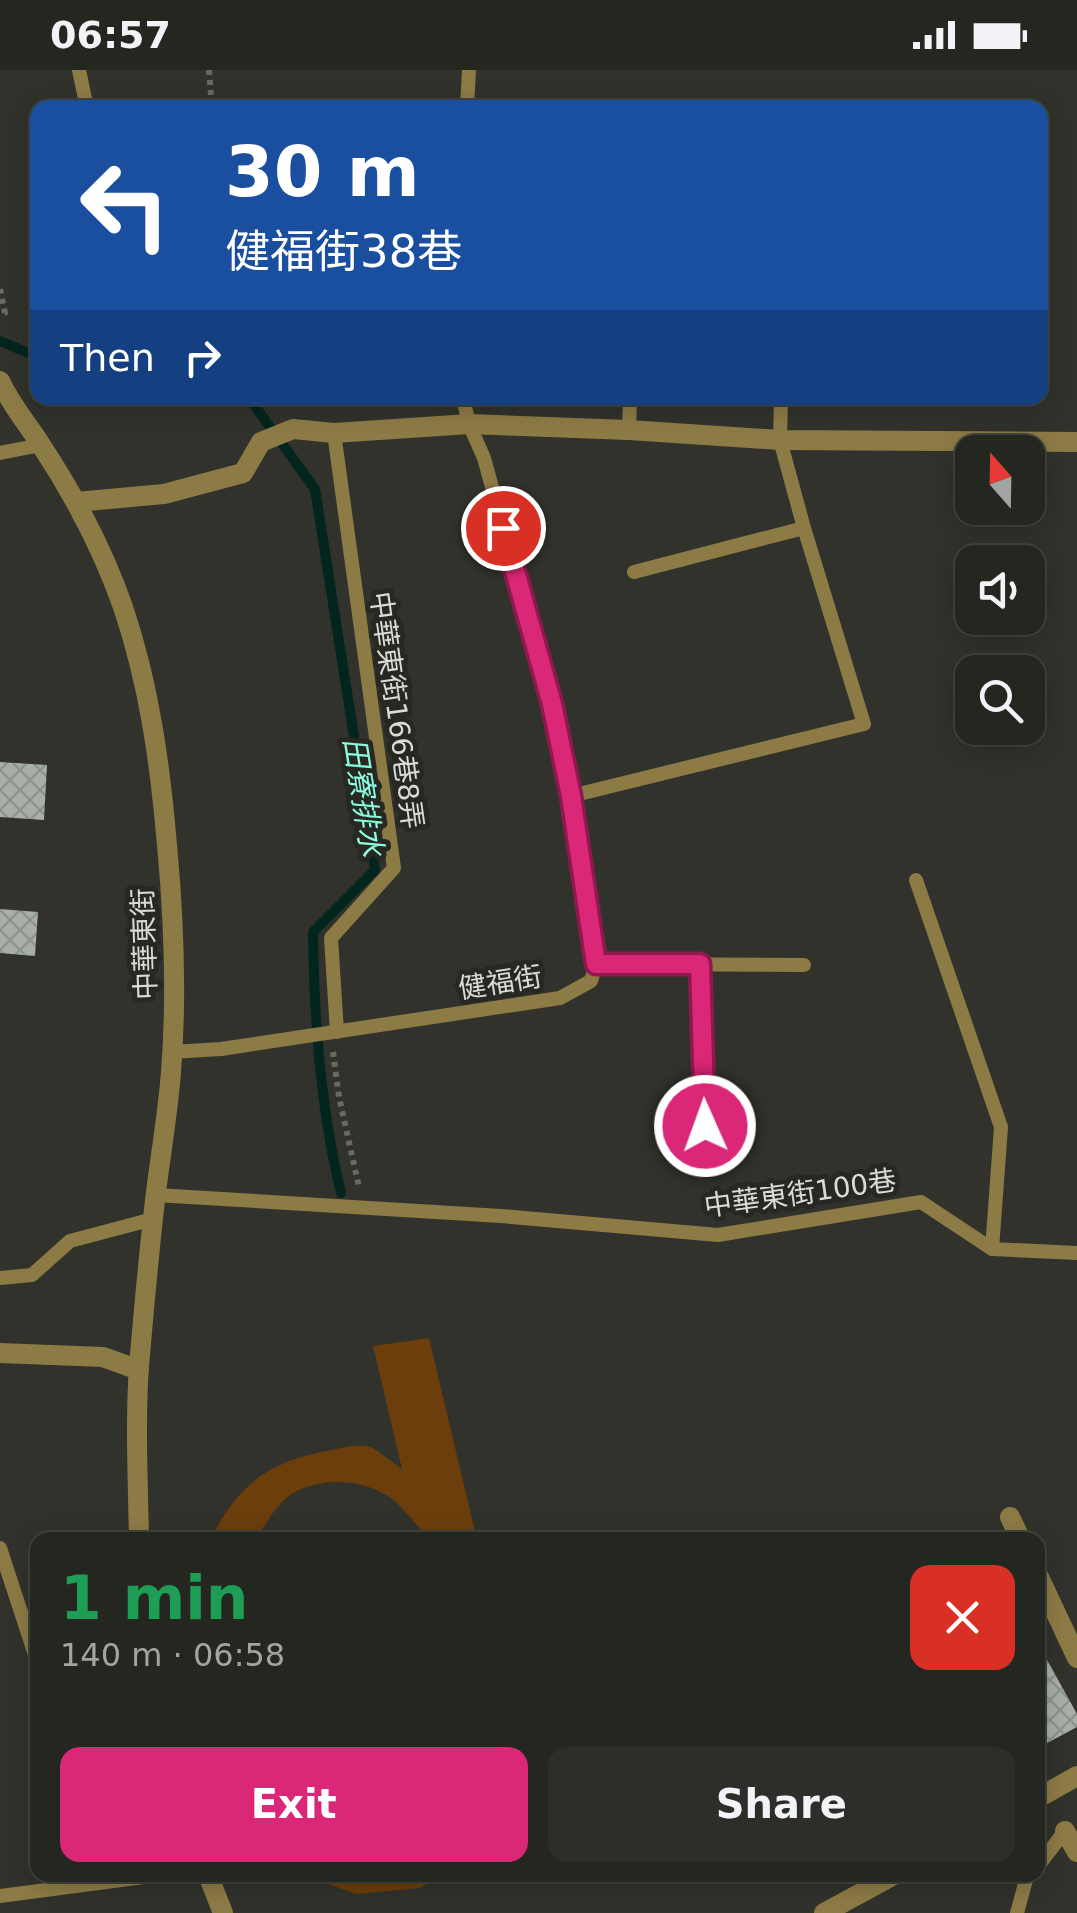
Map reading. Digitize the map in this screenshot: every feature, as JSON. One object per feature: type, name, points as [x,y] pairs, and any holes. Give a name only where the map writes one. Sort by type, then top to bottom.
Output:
[{"type":"street","name":"中華東街","points":[[3,393],[76,502],[103,556],[122,606],[152,716],[162,786],[175,991],[139,1370],[139,1532]]},
{"type":"street","points":[[76,502],[164,494],[243,472],[261,442],[293,429],[334,432],[469,424],[780,440],[1077,442]]},
{"type":"street","points":[[0,1353],[103,1357],[139,1370]]},
{"type":"street","points":[[1010,1517],[1017,1532]]},
{"type":"street","points":[[1045,1590],[1077,1658]]},
{"type":"street","points":[[1045,1794],[1077,1776]]},
{"type":"street","points":[[1064,1830],[1077,1852]]},
{"type":"street","points":[[211,1882],[223,1913]]},
{"type":"street","points":[[824,1913],[881,1882]]},
{"type":"lane","points":[[79,70],[85,100]]},
{"type":"lane","points":[[466,100],[468,70]]},
{"type":"lane","points":[[465,405],[484,458],[552,704],[571,796],[596,964],[804,965]]},
{"type":"lane","points":[[629,430],[630,405]]},
{"type":"lane","points":[[571,796],[864,724],[780,440],[781,405]]},
{"type":"lane","name":"中華東街166巷8弄","points":[[334,432],[394,868],[331,938],[334,1032]]},
{"type":"lane","points":[[0,453],[41,445]]},
{"type":"lane","points":[[634,572],[804,528]]},
{"type":"lane","points":[[916,880],[1002,1127],[992,1250],[1077,1253]]},
{"type":"lane","name":"健福街","points":[[172,1052],[222,1049],[560,998],[592,981],[596,964]]},
{"type":"lane","points":[[700,964],[705,1126]]},
{"type":"lane","name":"中華東街100巷","points":[[156,1195],[718,1235],[921,1202],[992,1250]]},
{"type":"lane","points":[[0,1278],[32,1275],[70,1241],[154,1218]]},
{"type":"lane","points":[[0,1548],[30,1640]]},
{"type":"lane","points":[[1045,1856],[1064,1830]]},
{"type":"lane","points":[[0,1896],[106,1882]]},
{"type":"lane","points":[[1017,1913],[1025,1882]]},
{"type":"path","points":[[209,70],[211,100]]},
{"type":"path","points":[[0,289],[5,313],[0,315]]},
{"type":"path","points":[[334,1032],[332,1055],[339,1098],[363,1208]]},
{"type":"shaded area","points":[[429,1338],[475,1532],[421,1532],[391,1498],[368,1487],[331,1482],[289,1496],[261,1532],[214,1532],[244,1490],[290,1461],[361,1446],[373,1448],[402,1469],[373,1346]]},
{"type":"shaded area","points":[[323,1882],[431,1882],[420,1888],[356,1894]]},
{"type":"building","points":[[0,762],[47,765],[44,820],[0,817]]},
{"type":"building","points":[[0,909],[38,912],[35,956],[0,953]]},
{"type":"building","points":[[1045,1659],[1077,1714],[1077,1727],[1045,1744]]},
{"type":"waterway","name":"田寮排水","points":[[0,341],[30,354]]},
{"type":"waterway","name":"田寮排水","points":[[254,405],[315,489],[375,870],[313,932],[320,1063],[341,1193]]},
{"type":"route","points":[[503,528],[552,704],[571,796],[596,964],[700,964],[705,1126]]}]
